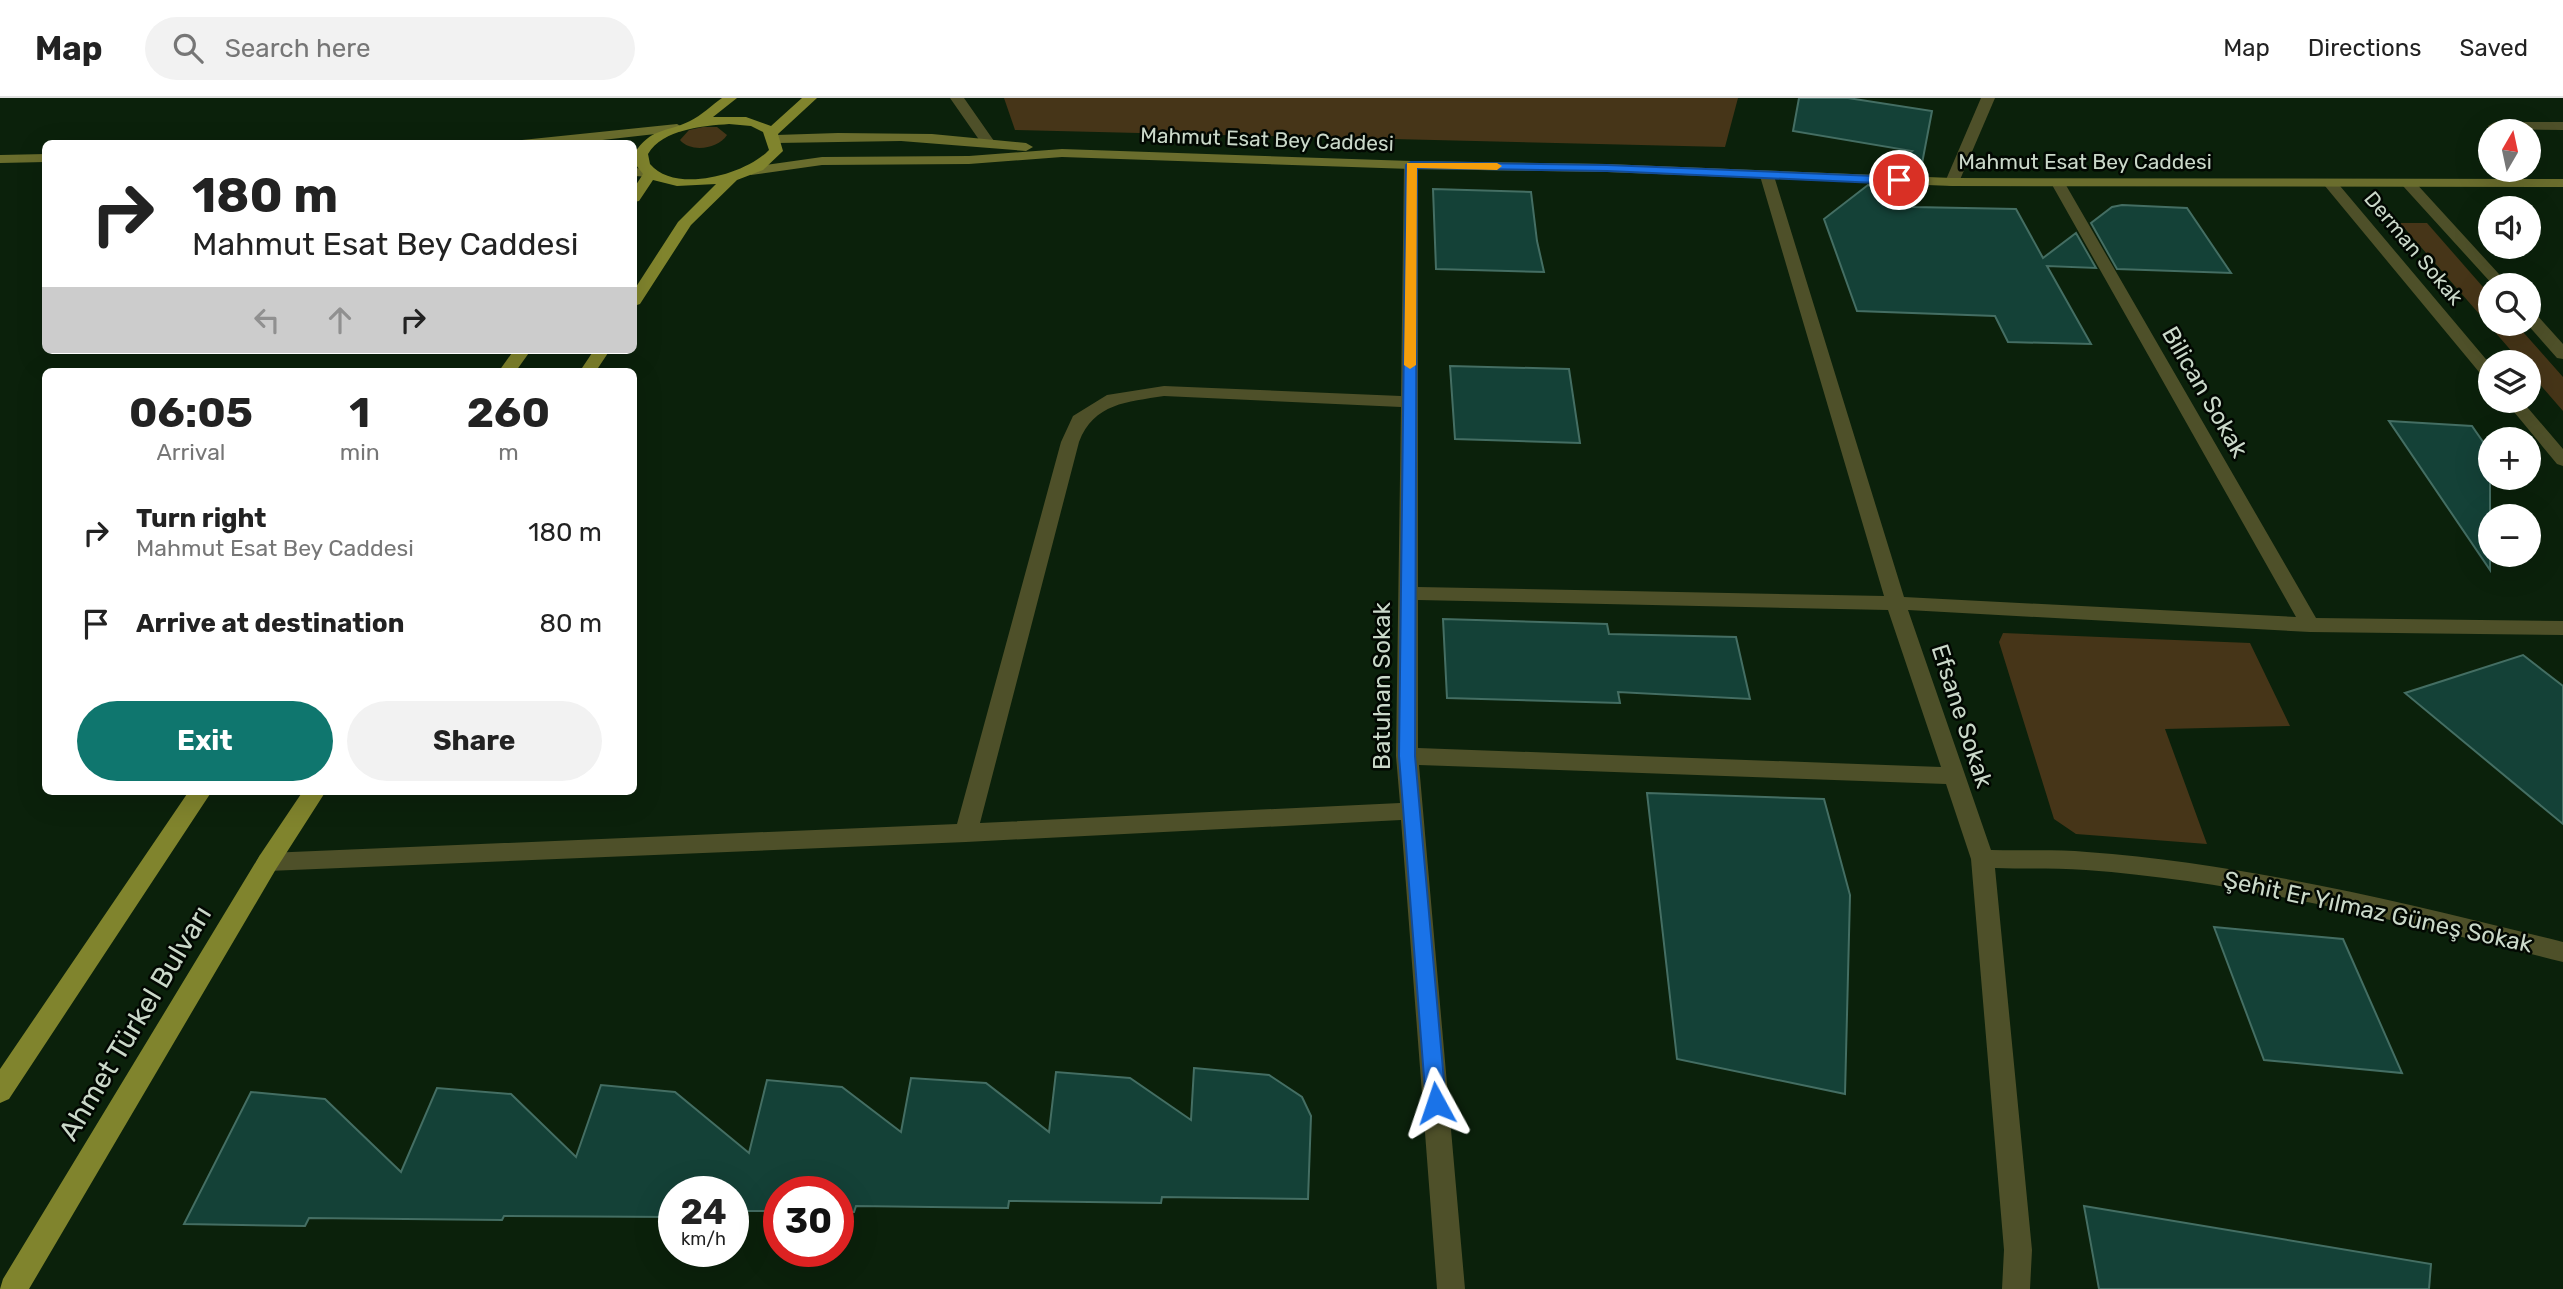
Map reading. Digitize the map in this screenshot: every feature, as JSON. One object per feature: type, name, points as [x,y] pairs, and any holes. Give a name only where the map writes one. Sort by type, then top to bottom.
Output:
[{"type":"main road","points":[[698,122],[730,98]]},
{"type":"main road","points":[[774,135],[810,98]]},
{"type":"main road","points":[[561,140],[677,128],[698,122],[744,121],[774,135],[868,135],[987,141],[1062,153]]},
{"type":"main road","points":[[651,173],[643,165],[642,155],[654,140],[677,128]]},
{"type":"main road","points":[[637,172],[686,182],[731,178],[767,161],[776,151],[774,135]]},
{"type":"main road","points":[[751,170],[822,161],[969,160],[1062,153]]},
{"type":"main road","name":"Mahmut Esat Bey Caddesi","points":[[1062,153],[1411,165],[1607,168],[1952,182],[2563,183]]},
{"type":"main road","points":[[0,159],[42,159]]},
{"type":"main road","points":[[637,194],[651,173]]},
{"type":"main road","points":[[637,296],[685,222],[731,178]]},
{"type":"main road","points":[[0,1091],[198,795]]},
{"type":"main road","name":"Ahmet Türkel Bulvarı","points":[[13,1289],[268,862],[312,795]]},
{"type":"street","points":[[957,98],[987,141]]},
{"type":"street","points":[[1952,182],[1988,98]]},
{"type":"street","points":[[2541,126],[2563,126]]},
{"type":"street","name":"Batuhan Sokak","points":[[1411,165],[1407,756],[1451,1289]]},
{"type":"street","name":"Efsane Sokak","points":[[1767,176],[1896,603],[1983,859],[2018,1250],[2016,1289]]},
{"type":"street","name":"Bilican Sokak","points":[[2058,183],[2309,625]]},
{"type":"street","name":"Derman Sokak","points":[[2330,183],[2478,360]]},
{"type":"street","points":[[2408,183],[2490,273]]},
{"type":"street","points":[[2541,329],[2563,354]]},
{"type":"street","points":[[966,834],[1070,442],[1079,420],[1113,399],[1164,391],[1410,401]]},
{"type":"street","points":[[2523,413],[2563,460]]},
{"type":"street","points":[[1408,593],[1896,603],[2309,625],[2563,628]]},
{"type":"street","points":[[1407,756],[1953,776]]},
{"type":"street","points":[[268,862],[966,834],[1412,811]]},
{"type":"street","name":"Şehit Er Yılmaz Güneş Sokak","points":[[1983,859],[2097,862],[2265,884],[2438,920],[2563,952]]},
{"type":"shaded area","points":[[1004,98],[1738,98],[1725,147],[1015,130]]},
{"type":"shaded area","points":[[717,127],[727,135],[717,144],[704,148],[691,147],[680,140],[689,130]]},
{"type":"shaded area","points":[[2400,223],[2427,223],[2478,281],[2478,313]]},
{"type":"shaded area","points":[[2498,336],[2527,336],[2539,350],[2511,350]]},
{"type":"shaded area","points":[[2541,352],[2563,377],[2563,411],[2541,386]]},
{"type":"shaded area","points":[[2003,633],[2250,643],[2290,726],[2165,729],[2207,844],[2076,834],[2054,819],[1999,642]]},
{"type":"building","points":[[1799,98],[1848,98],[1932,111],[1920,174],[1884,173],[1912,151],[1793,131]]},
{"type":"building","points":[[1868,185],[1917,187],[1913,207],[2016,209],[2043,258],[2076,233],[2096,268],[2047,266],[2091,344],[2008,342],[1995,316],[1857,311],[1824,219]]},
{"type":"building","points":[[1433,189],[1531,192],[1544,272],[1436,269]]},
{"type":"building","points":[[2122,205],[2187,208],[2231,273],[2117,269],[2091,223],[2112,207]]},
{"type":"building","points":[[1450,366],[1569,369],[1580,443],[1455,439]]},
{"type":"building","points":[[2389,421],[2472,426],[2478,435],[2478,490],[2490,490],[2490,504],[2478,504],[2478,552]]},
{"type":"building","points":[[1443,619],[1607,624],[1609,634],[1736,637],[1750,699],[1618,692],[1620,703],[1447,698]]},
{"type":"building","points":[[2523,655],[2563,686],[2563,824],[2405,693]]},
{"type":"building","points":[[1647,793],[1824,799],[1850,895],[1845,1094],[1677,1059]]},
{"type":"building","points":[[2214,927],[2343,939],[2402,1073],[2264,1060]]},
{"type":"building","points":[[1194,1068],[1269,1075],[1302,1097],[1311,1116],[1308,1199],[1162,1197],[1161,1203],[1009,1201],[1008,1208],[856,1206],[854,1212],[854,1176],[763,1176],[763,1211],[749,1211],[749,1176],[658,1176],[658,1217],[504,1216],[502,1220],[309,1218],[305,1226],[184,1224],[251,1092],[325,1099],[401,1172],[437,1088],[511,1094],[576,1157],[601,1085],[675,1092],[749,1153],[767,1080],[842,1087],[901,1132],[911,1078],[986,1083],[1049,1132],[1056,1072],[1130,1078],[1191,1120]]},
{"type":"building","points":[[2084,1206],[2431,1264],[2429,1289],[2099,1289]]},
{"type":"slow traffic","points":[[1410,365],[1411,165],[1497,166]]},
{"type":"route","points":[[1436,1103],[1407,756],[1411,165],[1607,168],[1899,180]]}]
